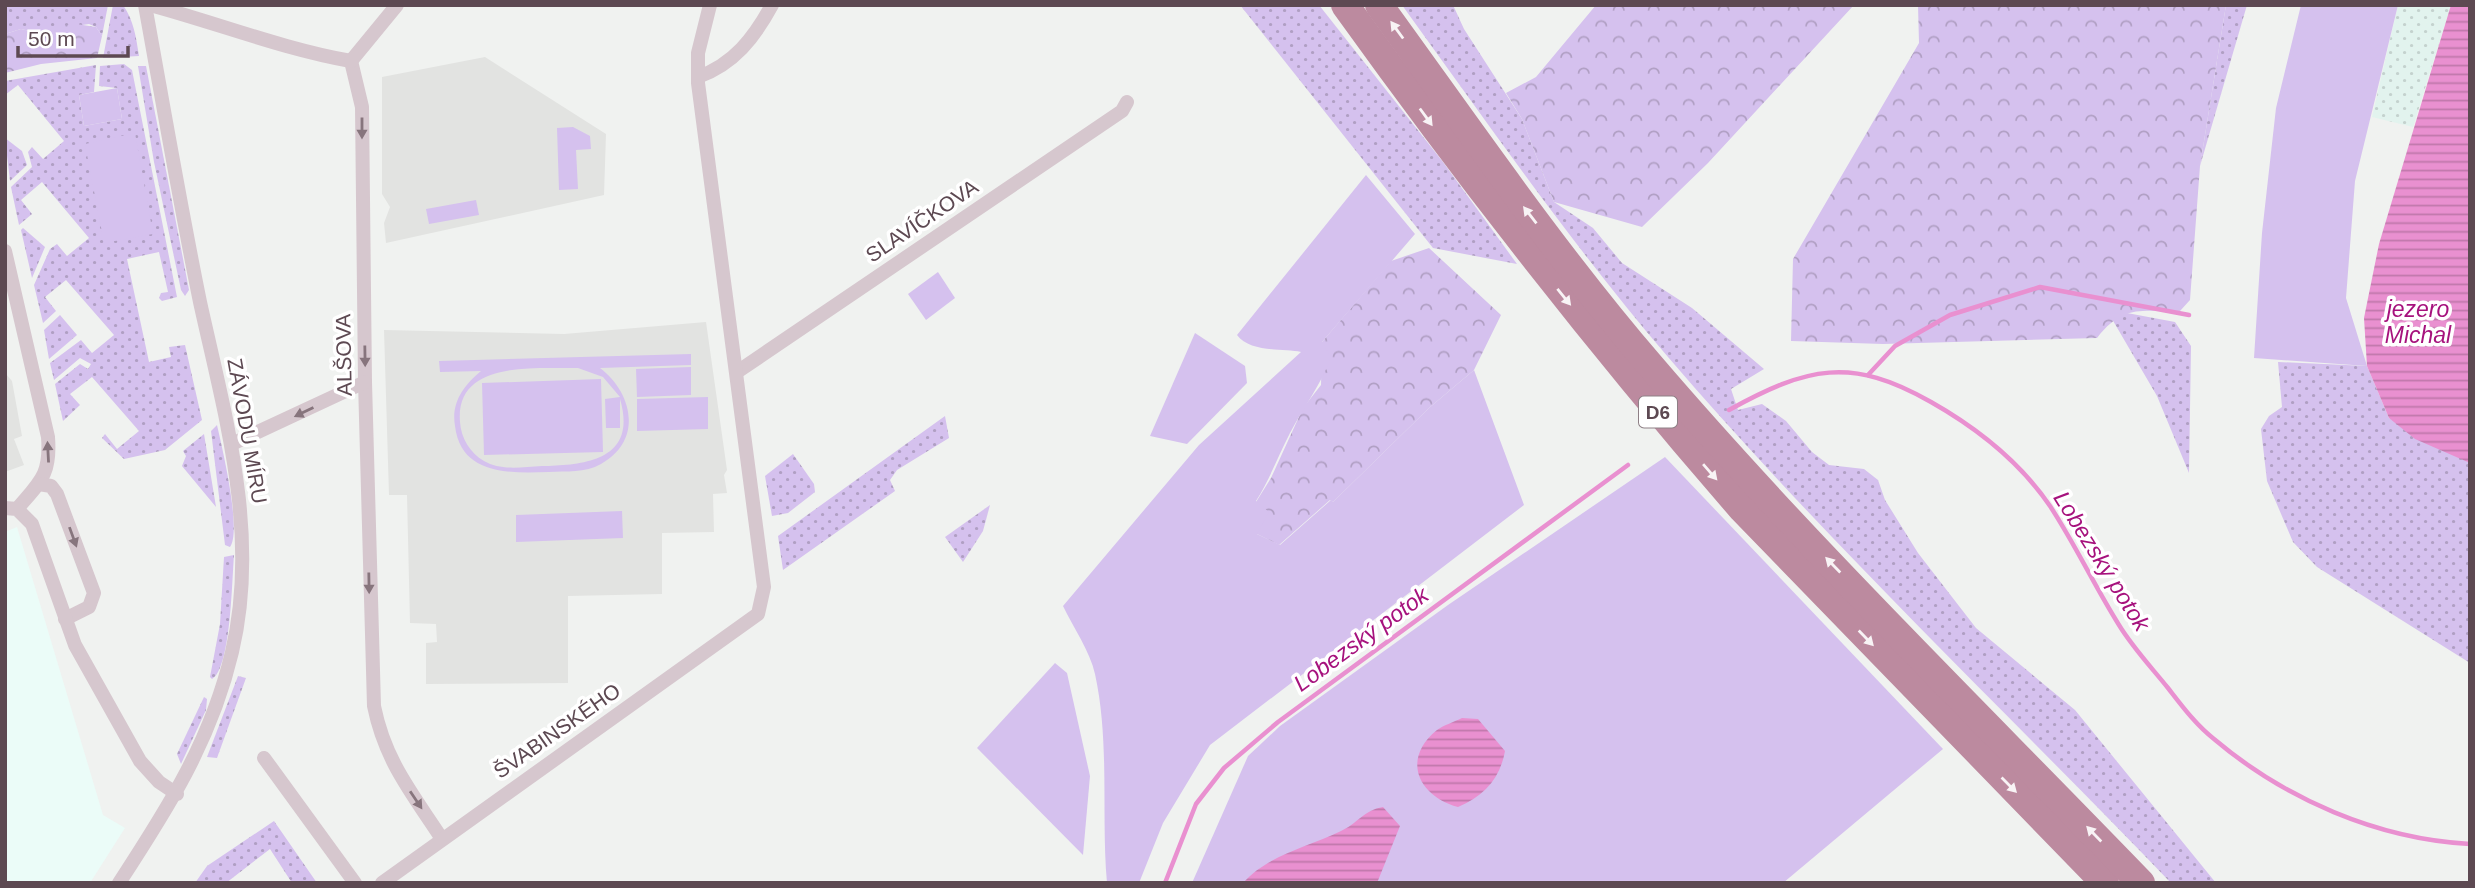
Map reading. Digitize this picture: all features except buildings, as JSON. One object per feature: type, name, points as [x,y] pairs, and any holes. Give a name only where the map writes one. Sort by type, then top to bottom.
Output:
[{"type":"highway","name":"D6","points":[[1345,5],[1504,222],[1628,377],[1706,468],[1932,707],[2105,883]]},
{"type":"highway","name":"D6","points":[[1379,5],[1524,206],[1649,364],[1772,501],[2141,883]]},
{"type":"street","name":"ZÁVODU MÍRU","points":[[119,883],[177,794],[210,724],[233,650],[240,603],[239,491],[232,444],[200,299],[145,5]]},
{"type":"street","points":[[150,5],[209,20],[314,55],[351,61],[397,5]]},
{"type":"street","points":[[710,5],[698,53],[698,76],[737,372]]},
{"type":"street","points":[[698,76],[721,68],[736,57],[772,5]]},
{"type":"street","name":"ALŠOVA","points":[[351,61],[362,107],[365,382],[374,706],[380,738],[391,761],[442,839]]},
{"type":"street","name":"SLAVÍČKOVA","points":[[737,372],[1122,111],[1127,102]]},
{"type":"street","points":[[5,251],[48,438],[50,462],[39,484],[11,508],[32,524],[75,645],[140,761],[159,782],[177,794]]},
{"type":"street","name":"ŠVABINSKÉHO","points":[[382,883],[758,614],[764,587],[737,372]]},
{"type":"street","points":[[232,444],[365,382]]},
{"type":"street","points":[[39,484],[51,486],[57,494],[93,593],[89,607],[65,619]]},
{"type":"street","points":[[264,758],[355,883]]},
{"type":"shaded area","points":[[485,57],[606,134],[604,195],[386,243],[384,223],[390,207],[382,194],[382,77]]},
{"type":"shaded area","points":[[706,322],[727,470],[724,475],[727,493],[713,494],[714,532],[662,533],[662,594],[568,596],[568,683],[426,684],[426,643],[437,642],[436,624],[410,623],[407,495],[389,495],[384,330],[564,334]]},
{"type":"shaded area","points":[[5,373],[12,381],[22,436],[14,439],[24,465],[5,472]]},
{"type":"shaded area","points":[[17,527],[103,815],[125,828],[90,883],[5,883],[5,532]]},
{"type":"green space","points":[[5,5],[108,5],[102,36],[96,27],[89,24],[34,32],[21,29],[5,34]]},
{"type":"green space","points":[[113,5],[123,5],[127,11],[134,29],[139,56],[103,58]]},
{"type":"green space","points":[[1240,5],[1319,5],[1443,162],[1517,264],[1433,248]]},
{"type":"green space","points":[[1402,5],[1453,5],[1464,29],[1522,119],[1554,202],[1593,228],[1622,263],[1692,308],[1764,369],[1731,389],[1738,410],[1762,404],[1786,421],[1812,452],[1829,465],[1864,469],[1878,480],[1885,500],[1918,553],[1976,628],[2075,710],[2216,883],[2171,883],[1790,492],[1633,315],[1531,184]]},
{"type":"green space","points":[[1596,5],[1854,5],[1708,163],[1642,227],[1554,202],[1522,119],[1506,93],[1536,77]]},
{"type":"green space","points":[[1918,5],[2226,5],[2200,166],[2190,300],[2180,311],[2133,312],[2116,320],[2097,338],[1883,344],[1791,341],[1793,259],[1919,43]]},
{"type":"green space","points":[[2226,5],[2247,5],[2200,166]]},
{"type":"green space","points":[[2301,5],[2398,5],[2355,181],[2346,298],[2367,366],[2254,358],[2262,233],[2276,108]]},
{"type":"green space","points":[[76,24],[96,27],[102,36],[97,58],[41,64],[5,73],[5,34],[21,29],[34,32]]},
{"type":"green space","points":[[124,64],[132,70],[177,297],[162,301],[159,298],[161,293],[168,292],[159,252],[127,259],[149,362],[171,357],[169,347],[185,345],[202,420],[165,450],[124,459],[102,438],[105,434],[117,449],[139,431],[92,377],[70,394],[80,405],[63,421],[55,384],[80,364],[88,369],[91,364],[80,358],[54,380],[50,363],[81,340],[92,353],[114,335],[66,280],[45,297],[56,311],[43,323],[34,285],[50,249],[57,244],[67,256],[89,238],[42,182],[21,200],[32,214],[19,225],[11,187],[32,167],[28,152],[32,147],[43,159],[64,141],[18,85],[5,95],[5,81],[96,65],[94,92],[79,95],[84,126],[122,119],[117,88],[99,86],[100,66]]},
{"type":"green space","points":[[138,66],[146,66],[189,290],[185,296],[181,290],[154,162]]},
{"type":"green space","points":[[117,88],[122,119],[84,126],[79,95]]},
{"type":"green space","points":[[573,127],[590,136],[591,149],[576,150],[578,189],[559,190],[557,128]]},
{"type":"green space","points":[[135,133],[153,234],[104,243],[85,144]]},
{"type":"green space","points":[[5,138],[22,151],[27,165],[10,181]]},
{"type":"green space","points":[[1366,175],[1415,234],[1322,342],[1331,357],[1256,501],[1269,512],[1257,534],[1280,545],[1331,500],[1333,502],[1429,408],[1474,370],[1524,505],[1210,745],[1163,823],[1139,883],[1107,883],[1100,700],[1089,657],[1063,606],[1199,445],[1301,352],[1250,345],[1237,335]]},
{"type":"green space","points":[[476,200],[479,215],[429,224],[426,209]]},
{"type":"green space","points":[[23,228],[45,247],[32,278],[21,230]]},
{"type":"green space","points":[[1429,248],[1501,315],[1474,370],[1429,408],[1333,502],[1330,500],[1279,545],[1257,534],[1256,502],[1271,478],[1303,408],[1321,385],[1322,342],[1391,261]]},
{"type":"green space","points":[[938,272],[955,298],[926,320],[908,294]]},
{"type":"green space","points":[[2127,313],[2175,322],[2191,346],[2189,473],[2157,396],[2112,319]]},
{"type":"green space","points":[[60,315],[77,335],[49,359],[44,330]]},
{"type":"green space","points":[[1195,333],[1245,366],[1247,383],[1187,444],[1150,436]]},
{"type":"green space","points":[[691,354],[691,365],[600,368],[620,390],[626,403],[628,429],[623,442],[615,454],[595,467],[549,472],[490,468],[477,463],[467,454],[459,442],[455,410],[464,389],[481,371],[440,372],[439,361]],"holes":[[[542,368],[578,368],[603,377],[620,397],[605,399],[606,428],[620,428],[620,399],[624,419],[615,447],[604,455],[575,464],[505,467],[479,458],[464,439],[460,422],[462,402],[471,387],[485,377],[502,372]]]},
{"type":"green space","points":[[2278,362],[2367,366],[2389,418],[2470,463],[2470,663],[2317,567],[2293,542],[2267,481],[2261,429],[2269,416],[2282,407]]},
{"type":"green space","points":[[691,367],[691,395],[637,397],[636,369]]},
{"type":"green space","points":[[601,379],[603,452],[484,455],[482,383]]},
{"type":"green space","points":[[708,397],[708,429],[637,431],[637,399]]},
{"type":"green space","points":[[945,416],[949,438],[897,470],[890,480],[895,491],[783,570],[778,536]]},
{"type":"green space","points":[[217,425],[234,524],[230,547],[225,545],[211,431]]},
{"type":"green space","points":[[204,434],[216,507],[182,466],[186,456],[183,451]]},
{"type":"green space","points":[[793,454],[814,484],[815,492],[788,513],[772,516],[765,476]]},
{"type":"green space","points":[[1665,457],[1943,749],[1783,883],[1192,883],[1248,756],[1280,726],[1448,605]]},
{"type":"green space","points":[[990,505],[983,531],[963,562],[945,537]]},
{"type":"green space","points":[[622,511],[623,538],[516,542],[516,515]]},
{"type":"green space","points":[[234,555],[227,641],[218,672],[212,679],[210,677],[220,624],[224,557]]},
{"type":"green space","points":[[1055,663],[1067,673],[1090,776],[1083,855],[977,748]]},
{"type":"green space","points":[[238,676],[246,678],[217,758],[207,757]]},
{"type":"green space","points":[[204,697],[207,699],[206,710],[181,764],[177,754]]},
{"type":"green space","points":[[274,821],[317,883],[292,883],[270,849],[226,883],[195,883],[207,866]]},
{"type":"sand","points":[[2398,5],[2451,5],[2413,127],[2372,117]]},
{"type":"water","name":"jezero Michal","points":[[2451,5],[2470,5],[2470,463],[2415,439],[2389,418],[2367,366],[2364,318],[2379,244]]},
{"type":"water","points":[[1462,718],[1478,719],[1505,751],[1495,778],[1476,798],[1458,807],[1444,802],[1424,785],[1417,764],[1419,753],[1426,741],[1440,728]]},
{"type":"water","points":[[1383,807],[1400,826],[1377,883],[1243,883],[1276,858],[1341,831],[1371,811]]},
{"type":"waterway","points":[[1868,375],[1895,346],[1950,315],[2040,287],[2189,315]]},
{"type":"waterway","name":"Lobezský potok","points":[[1729,410],[1782,384],[1806,376],[1829,373],[1852,373],[1877,378],[1903,387],[1931,402],[1996,447],[2038,490],[2059,520],[2110,611],[2136,650],[2201,728],[2214,739],[2271,780],[2334,812],[2401,834],[2470,844]]},
{"type":"waterway","name":"Lobezský potok","points":[[1165,883],[1196,804],[1224,768],[1278,722],[1628,465]]}]
